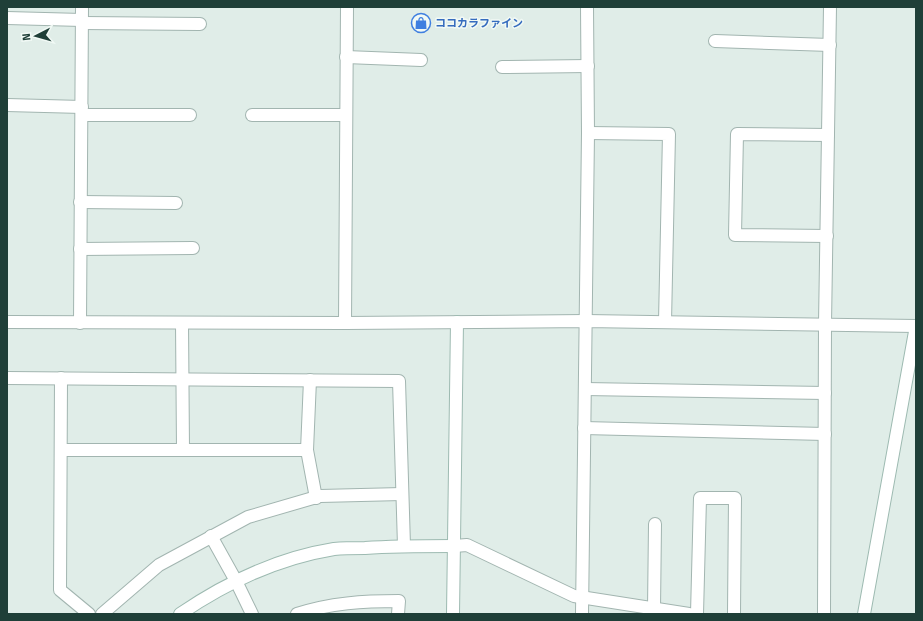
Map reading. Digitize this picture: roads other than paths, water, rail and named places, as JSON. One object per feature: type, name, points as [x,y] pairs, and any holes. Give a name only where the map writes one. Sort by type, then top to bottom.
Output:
[{"type":"street","points":[[80,323],[82,7]]},
{"type":"street","points":[[345,323],[347,7]]},
{"type":"street","points":[[582,614],[588,133],[587,7]]},
{"type":"street","points":[[824,614],[825,324],[830,7]]},
{"type":"street","points":[[7,18],[200,24]]},
{"type":"street","points":[[714,41],[830,45]]},
{"type":"street","points":[[346,57],[421,60]]},
{"type":"street","points":[[502,67],[588,66]]},
{"type":"street","points":[[7,105],[82,111],[190,115]]},
{"type":"street","points":[[252,115],[346,116]]},
{"type":"street","points":[[588,133],[669,134],[666,322]]},
{"type":"street","points":[[827,236],[735,235],[735,227],[737,134],[828,135]]},
{"type":"street","points":[[80,202],[176,203]]},
{"type":"street","points":[[80,249],[193,248]]},
{"type":"street","points":[[7,322],[345,323],[586,321],[916,326],[914,350],[864,614]]},
{"type":"street","points":[[453,614],[457,322]]},
{"type":"street","points":[[182,323],[183,450]]},
{"type":"street","points":[[7,378],[399,381],[404,546]]},
{"type":"street","points":[[61,378],[60,590],[85,613]]},
{"type":"street","points":[[310,380],[307,450],[316,498]]},
{"type":"street","points":[[585,389],[825,393]]},
{"type":"street","points":[[584,428],[825,434]]},
{"type":"street","points":[[61,450],[307,450]]},
{"type":"street","points":[[102,614],[159,565],[248,517],[320,496],[402,494]]},
{"type":"street","points":[[697,614],[700,498],[735,498],[734,614]]},
{"type":"street","points":[[654,609],[655,524]]},
{"type":"street","points":[[211,536],[252,614]]},
{"type":"street","points":[[180,614],[204,597],[236,581],[286,560],[313,553],[336,549],[467,545],[574,596],[689,614]]},
{"type":"street","points":[[297,614],[314,608],[335,604],[362,601],[399,601],[398,614]]},
{"type":"place","name":"ココカラファイン","points":[[421,23]]}]
